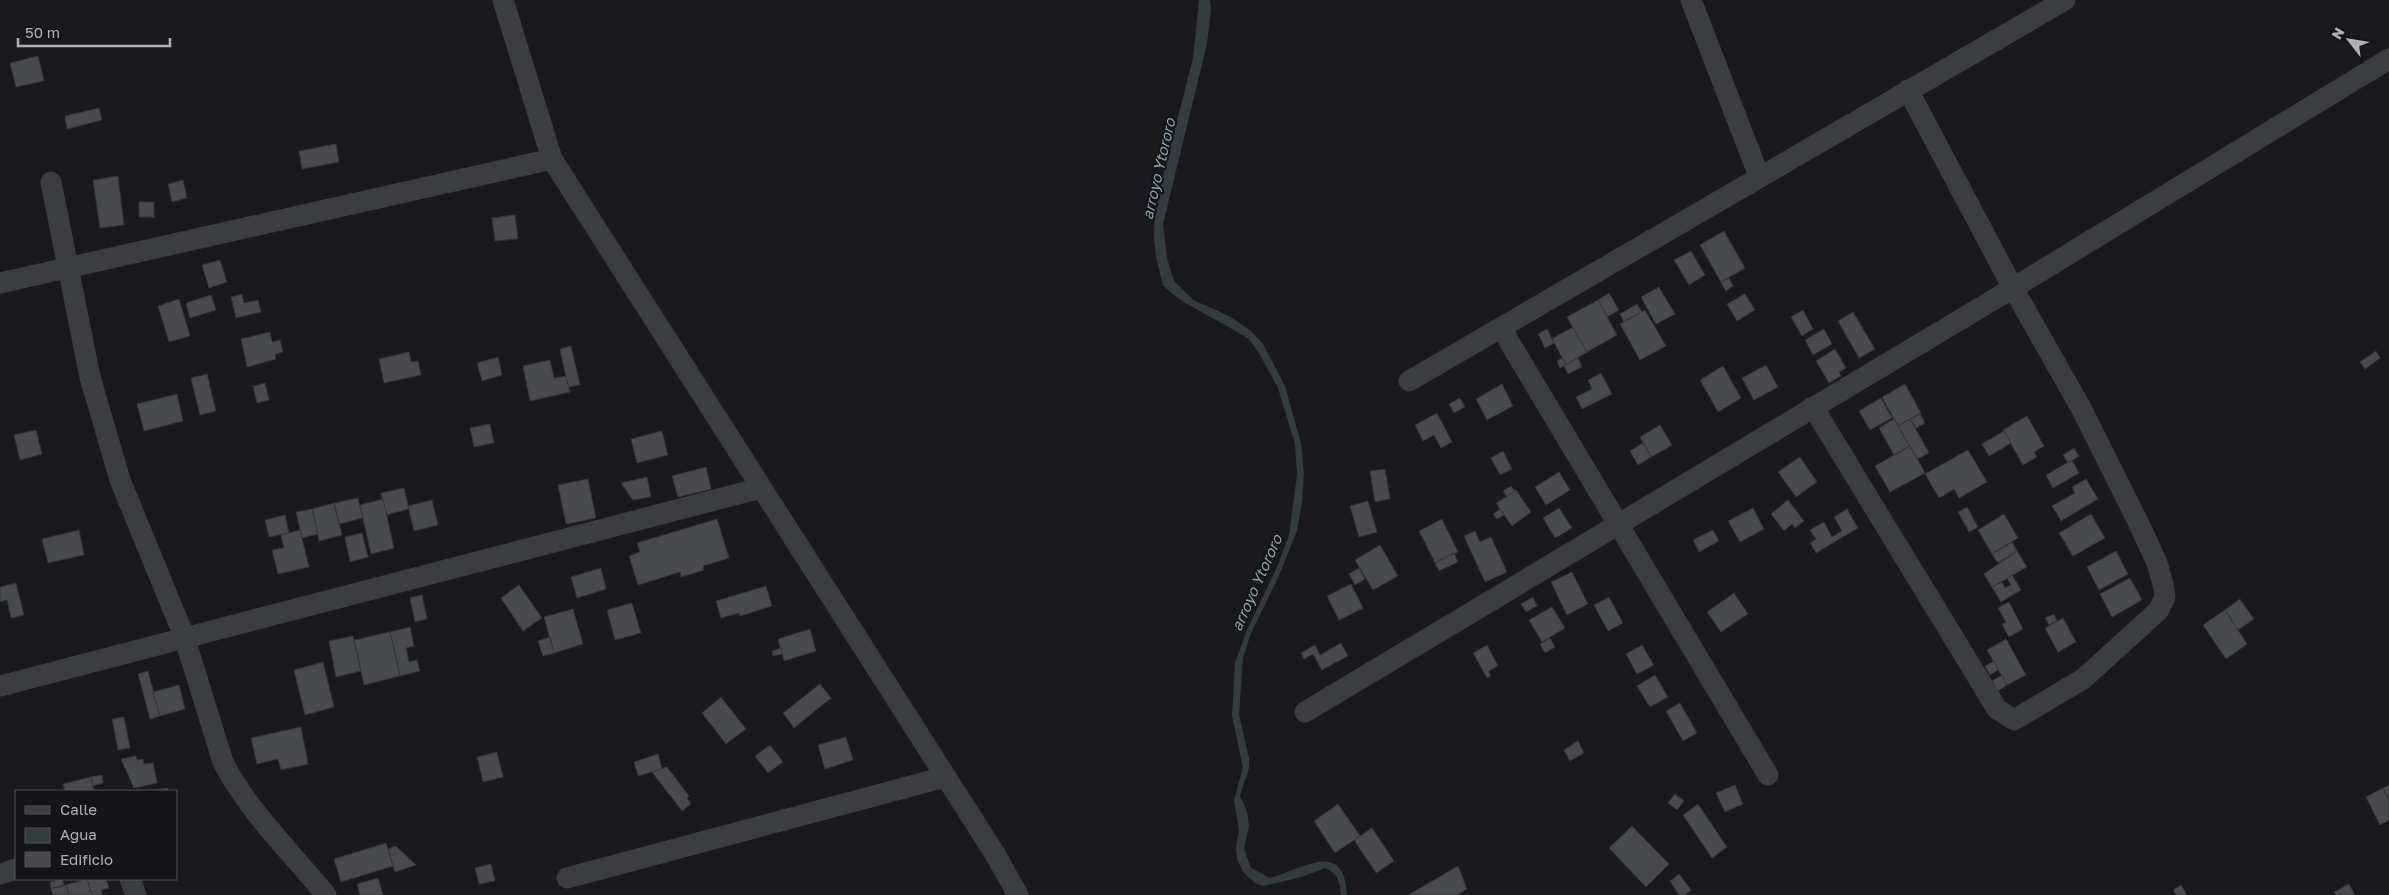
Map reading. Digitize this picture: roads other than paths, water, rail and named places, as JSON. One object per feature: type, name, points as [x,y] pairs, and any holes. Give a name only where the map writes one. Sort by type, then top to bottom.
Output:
[{"type":"street","points":[[503,0],[552,159],[995,854],[1018,895]]},
{"type":"street","points":[[1691,0],[1759,176]]},
{"type":"street","points":[[1409,380],[1502,328],[1759,176],[2065,0]]},
{"type":"street","points":[[1305,712],[2013,288],[2389,59]]},
{"type":"street","points":[[1812,407],[1997,709],[2014,720],[2083,679],[2158,611],[2165,597],[2157,563],[2081,408],[2013,288],[1908,90]]},
{"type":"street","points":[[0,283],[67,266],[552,159]]},
{"type":"street","points":[[52,182],[90,377],[120,480],[184,636],[222,762],[232,780],[326,895]]},
{"type":"street","points":[[1502,328],[1768,774]]},
{"type":"street","points":[[0,686],[184,636],[761,488]]},
{"type":"street","points":[[568,878],[945,777]]},
{"type":"street","points":[[0,874],[15,870]]},
{"type":"street","points":[[130,880],[136,895]]},
{"type":"water","points":[[1199,0],[1210,0],[1211,10],[1207,44],[1163,224],[1167,258],[1174,281],[1193,300],[1229,316],[1251,331],[1263,344],[1285,386],[1301,443],[1304,473],[1297,531],[1277,580],[1251,633],[1243,658],[1239,715],[1249,758],[1249,768],[1240,796],[1247,811],[1249,826],[1244,849],[1251,868],[1270,878],[1308,864],[1330,862],[1338,867],[1344,878],[1347,895],[1341,895],[1338,878],[1325,868],[1302,877],[1263,886],[1255,883],[1243,872],[1237,859],[1236,847],[1239,830],[1234,800],[1243,767],[1232,716],[1235,663],[1247,630],[1278,565],[1289,535],[1297,475],[1295,444],[1278,388],[1259,353],[1248,338],[1182,301],[1170,292],[1163,285],[1156,257],[1154,238],[1155,208],[1193,58]]},
{"type":"water label","name":"arroyo Ytororo","points":[[1159,169]]},
{"type":"water label","name":"arroyo Ytororo","points":[[1257,583]]}]
